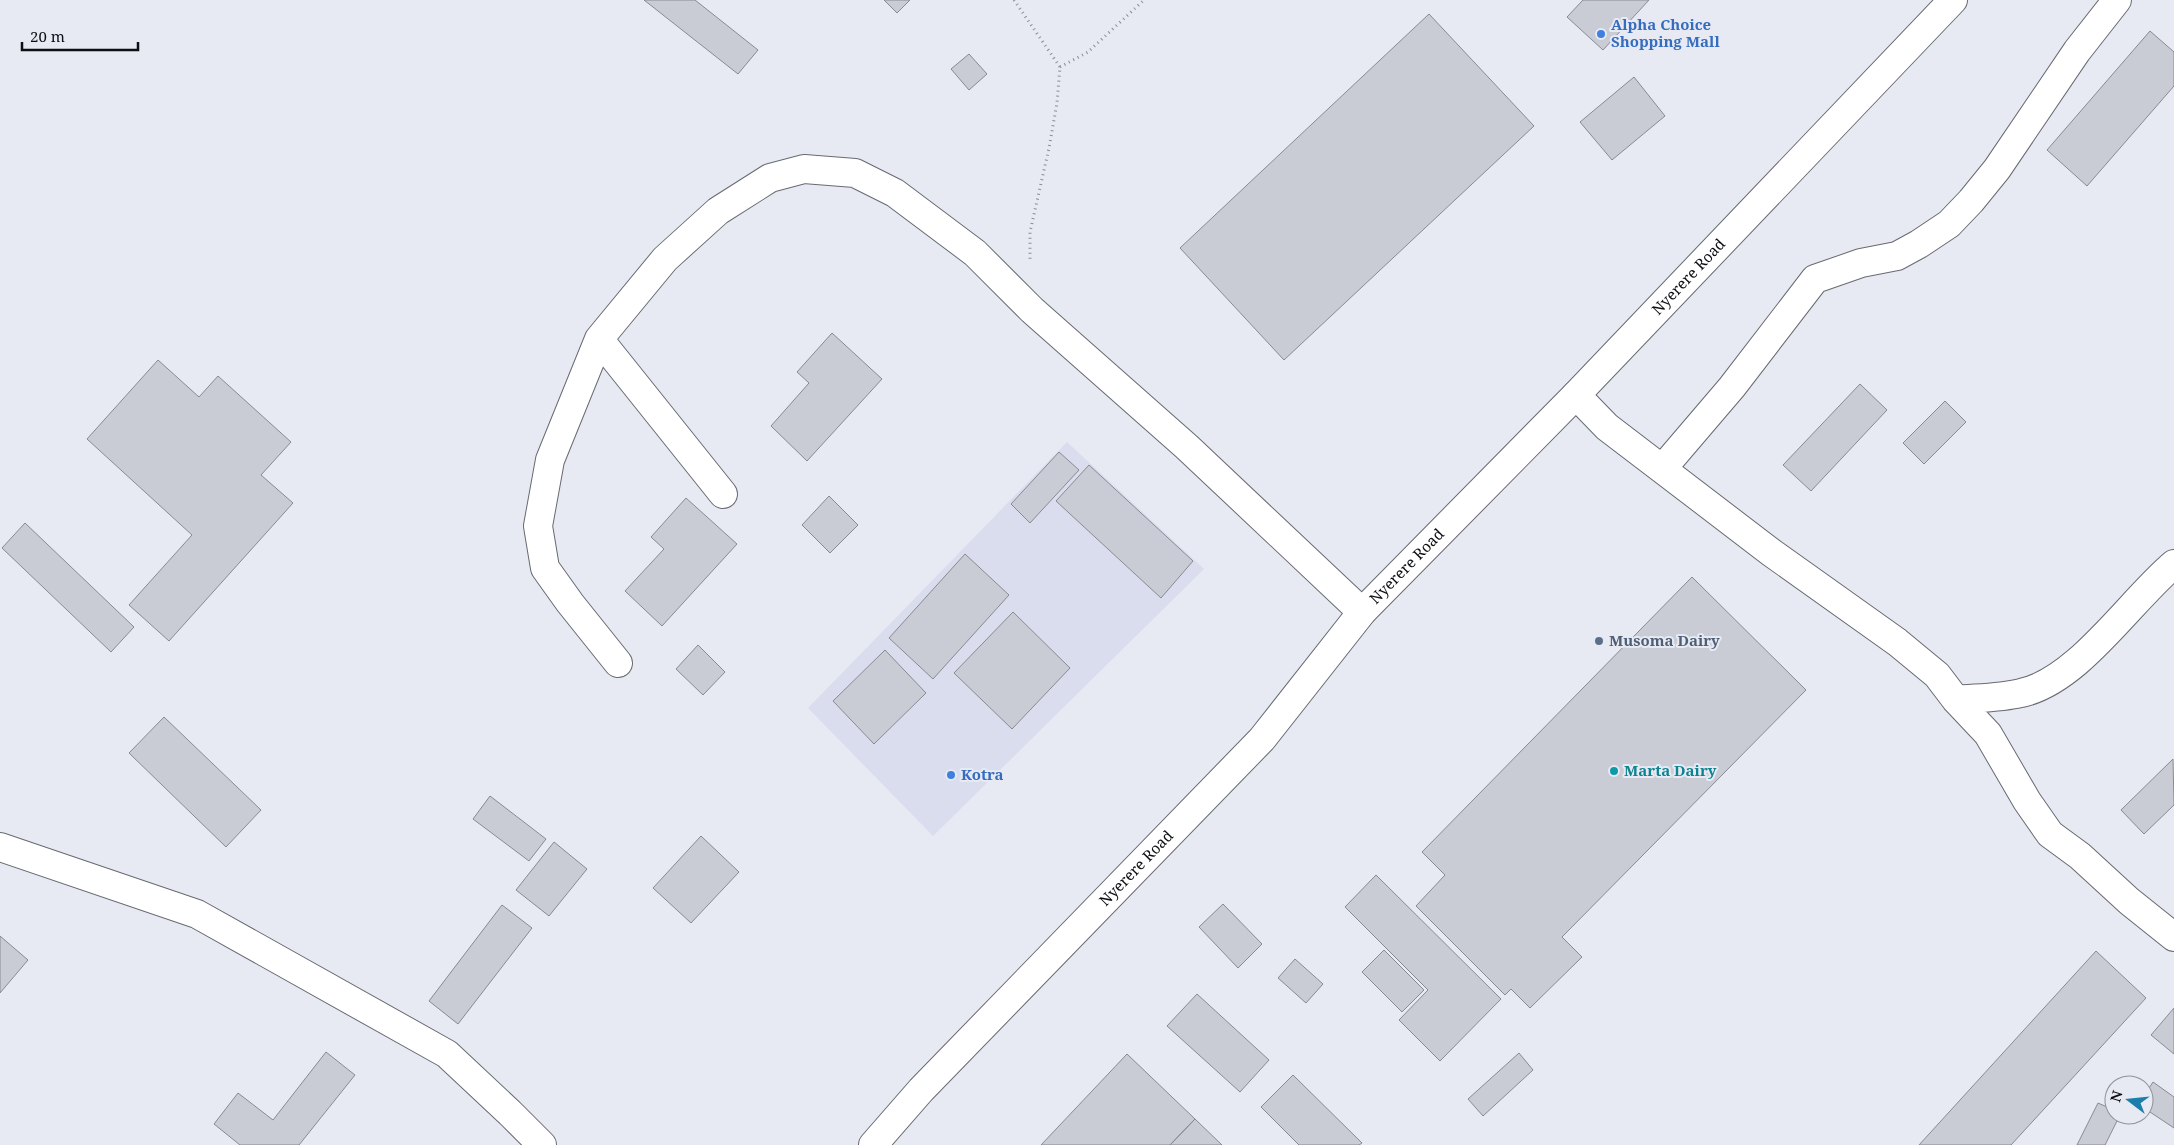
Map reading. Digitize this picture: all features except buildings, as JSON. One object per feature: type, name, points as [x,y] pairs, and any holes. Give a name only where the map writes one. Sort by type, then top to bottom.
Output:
[{"type":"street","name":"Nyerere Road","points":[[874,1145],[921,1090],[1262,739],[1362,612],[1576,395],[1953,0]]},
{"type":"street","points":[[1662,469],[1732,387],[1815,279],[1861,263],[1897,256],[1949,224],[1997,169],[2078,51],[2117,0]]},
{"type":"street","points":[[618,663],[570,603],[545,568],[538,526],[550,460],[599,339],[665,259],[718,211],[770,178],[804,169],[855,174],[895,193],[975,254],[1032,310],[1187,447],[1362,612]]},
{"type":"street","points":[[599,339],[723,494]]},
{"type":"street","points":[[1576,395],[1607,428],[1772,553],[1897,642],[1937,675],[1956,700],[1988,734],[2027,801],[2050,834],[2080,856],[2129,901],[2174,937]]},
{"type":"street","points":[[1956,700],[2022,693],[2045,685],[2071,669],[2157,578],[2174,564]]},
{"type":"street","points":[[0,847],[197,914],[447,1054],[542,1145]]},
{"type":"path","points":[[1014,0],[1060,67],[1057,103],[1049,148],[1030,232],[1032,310]]},
{"type":"path","points":[[1060,67],[1088,52],[1144,0]]},
{"type":"shaded area","points":[[1067,442],[1204,569],[933,836],[808,708]]},
{"type":"place","name":"Alpha Choice Shopping Mall","points":[[1601,34]]},
{"type":"place","name":"Musoma Dairy","points":[[1599,641]]},
{"type":"place","name":"Marta Dairy","points":[[1614,771]]},
{"type":"place","name":"Kotra","points":[[951,775]]}]
